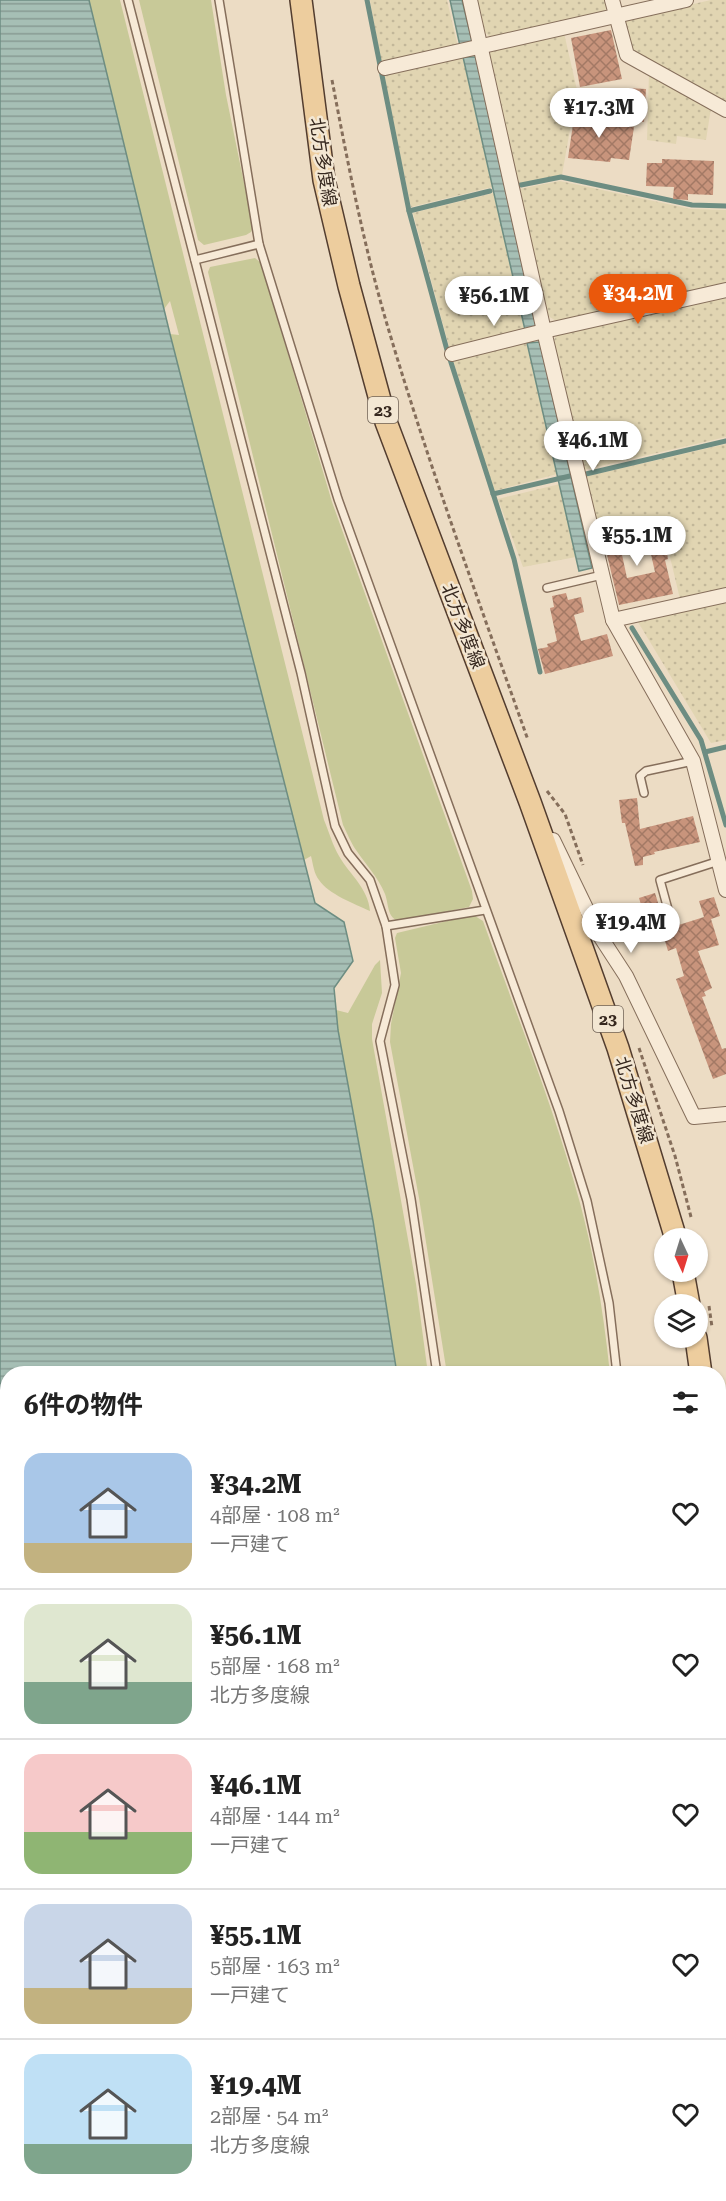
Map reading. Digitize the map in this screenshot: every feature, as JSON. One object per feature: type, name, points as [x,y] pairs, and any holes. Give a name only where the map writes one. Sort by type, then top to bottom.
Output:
[{"type":"main road","name":"北方多度線","points":[[301,0],[324,180],[349,286],[386,422],[538,796],[673,1228]]},
{"type":"main road","points":[[702,1366],[704,1348]]},
{"type":"street","points":[[470,0],[544,331],[613,620],[693,762],[726,890]]},
{"type":"street","points":[[612,0],[627,55],[726,110]]},
{"type":"street","points":[[385,68],[686,0]]},
{"type":"street","points":[[452,354],[726,290]]},
{"type":"street","points":[[613,620],[726,595]]},
{"type":"street","points":[[538,796],[550,834],[598,933],[626,976],[694,1116],[726,1114]]},
{"type":"lane","points":[[128,0],[301,673],[335,826],[348,853],[370,880],[386,926],[395,985],[380,1041],[411,1199],[436,1366]]},
{"type":"lane","points":[[219,0],[259,244],[338,499],[559,1112],[587,1201],[609,1303],[615,1366]]},
{"type":"lane","points":[[195,260],[259,244]]},
{"type":"lane","points":[[547,588],[602,575]]},
{"type":"lane","points":[[644,793],[640,776],[646,771],[693,762]]},
{"type":"lane","points":[[669,913],[660,880],[719,861]]},
{"type":"lane","points":[[386,926],[484,909]]},
{"type":"path","points":[[332,79],[353,190],[384,312],[425,448],[531,746]]},
{"type":"path","points":[[538,796],[565,814],[585,869]]},
{"type":"shaded area","points":[[0,0],[89,0],[170,334],[315,903],[344,922],[353,961],[334,988],[338,1030],[373,1221],[396,1366],[0,1366]]},
{"type":"shaded area","points":[[370,0],[447,0],[458,47],[381,64]]},
{"type":"shaded area","points":[[450,0],[462,0],[472,41],[460,46]]},
{"type":"shaded area","points":[[475,0],[607,0],[609,6],[603,12],[490,37],[482,29]]},
{"type":"shaded area","points":[[711,0],[726,0],[726,103],[637,54],[632,49],[625,23],[627,19]]},
{"type":"shaded area","points":[[564,33],[577,90],[562,175],[518,184],[488,55],[493,49]]},
{"type":"shaded area","points":[[463,57],[492,187],[411,207],[383,75]]},
{"type":"shaded area","points":[[463,57],[476,57],[536,326],[525,330]]},
{"type":"shaded area","points":[[649,73],[711,108],[706,140],[677,136],[676,144],[647,140]]},
{"type":"shaded area","points":[[560,181],[691,209],[726,210],[726,284],[558,322],[548,316],[519,189]]},
{"type":"shaded area","points":[[494,193],[525,330],[450,350],[413,213]]},
{"type":"shaded area","points":[[726,296],[726,437],[583,470],[553,342],[557,334]]},
{"type":"shaded area","points":[[540,342],[592,568],[579,571],[527,343]]},
{"type":"shaded area","points":[[527,343],[557,474],[494,491],[453,360]]},
{"type":"shaded area","points":[[726,444],[726,589],[680,599],[661,519],[597,533],[584,477]]},
{"type":"shaded area","points":[[560,484],[576,557],[523,567],[498,499]]},
{"type":"shaded area","points":[[726,602],[726,740],[711,743],[638,622]]},
{"type":"green space","points":[[89,0],[120,0],[324,820],[339,856],[366,895],[370,911],[329,890],[317,878],[311,856],[304,860],[170,334],[179,335],[170,301],[164,309]]},
{"type":"green space","points":[[139,0],[211,0],[226,95],[253,227],[246,235],[204,245],[198,240]]},
{"type":"green space","points":[[255,258],[261,263],[332,502],[472,891],[473,899],[469,907],[399,921],[395,919],[390,914],[382,888],[354,847],[343,825],[208,272],[210,267]]},
{"type":"green space","points":[[468,916],[475,916],[483,921],[547,1096],[570,1167],[595,1266],[609,1366],[446,1366],[419,1198],[390,1042],[391,1024],[401,973],[395,938],[397,933]]},
{"type":"green space","points":[[380,960],[382,993],[372,1024],[372,1039],[416,1284],[427,1366],[396,1366],[373,1221],[338,1030],[336,1010],[348,1013]]},
{"type":"building","points":[[611,30],[622,79],[580,87],[571,38]]},
{"type":"building","points":[[627,88],[646,89],[644,122],[625,121]]},
{"type":"building","points":[[575,111],[598,114],[597,121],[634,127],[629,160],[611,158],[610,162],[568,158]]},
{"type":"building","points":[[662,159],[714,161],[713,195],[688,194],[688,200],[673,199],[674,187],[646,186],[647,163],[662,163]]},
{"type":"building","points":[[642,525],[646,545],[621,550],[627,578],[655,572],[648,541],[664,537],[668,559],[665,560],[673,594],[619,605],[602,534]]},
{"type":"building","points":[[566,593],[568,600],[581,597],[584,612],[574,615],[581,641],[607,634],[613,656],[545,674],[538,649],[548,647],[547,644],[557,641],[550,608],[554,607],[552,596]]},
{"type":"building","points":[[637,798],[640,829],[693,816],[700,842],[654,852],[655,854],[643,857],[643,865],[635,866],[625,823],[622,823],[619,800]]},
{"type":"building","points":[[655,893],[666,929],[704,917],[699,901],[714,897],[720,916],[711,919],[719,945],[698,951],[712,988],[704,992],[706,996],[702,997],[722,1049],[726,1048],[726,1074],[713,1079],[676,979],[684,976],[676,948],[668,951],[662,931],[650,935],[639,898]]},
{"type":"waterway","points":[[367,0],[409,211],[447,350],[514,559],[540,672]]},
{"type":"waterway","points":[[521,185],[561,177],[692,205],[726,206]]},
{"type":"waterway","points":[[409,211],[490,191]]},
{"type":"waterway","points":[[586,474],[726,441]]},
{"type":"waterway","points":[[493,494],[570,476]]},
{"type":"waterway","points":[[632,628],[701,740],[726,825]]},
{"type":"waterway","points":[[705,752],[726,747]]}]
